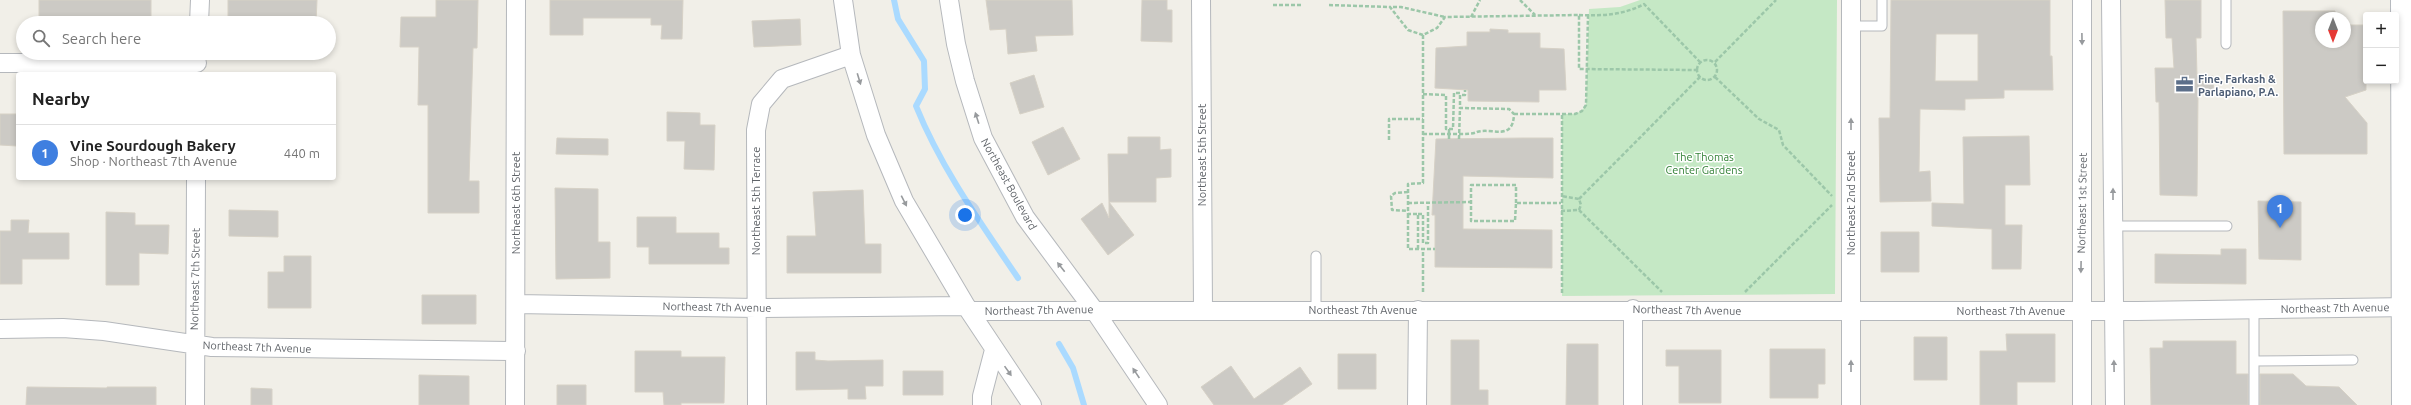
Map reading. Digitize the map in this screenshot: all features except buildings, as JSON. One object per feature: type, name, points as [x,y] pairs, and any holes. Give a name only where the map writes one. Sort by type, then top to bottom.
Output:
[{"type":"main road","points":[[2402,0],[2407,172],[2407,307],[2403,405]]},
{"type":"street","points":[[199,16],[200,0]]},
{"type":"street","name":"Northeast 6th Street","points":[[515,405],[516,0]]},
{"type":"street","points":[[843,0],[851,55],[876,135],[904,201],[968,309],[1032,405]]},
{"type":"street","name":"Northeast Boulevard","points":[[950,0],[956,44],[965,81],[984,138],[1025,217],[1094,310],[1158,405]]},
{"type":"street","name":"Northeast 5th Street","points":[[1201,0],[1203,309]]},
{"type":"street","name":"Northeast 2nd Street","points":[[1851,0],[1851,405]]},
{"type":"street","name":"Northeast 1st Street","points":[[2082,0],[2082,405]]},
{"type":"street","points":[[2111,0],[2115,405]]},
{"type":"street","name":"Northeast 5th Terrace","points":[[757,405],[756,130],[761,104],[782,79],[851,55]]},
{"type":"street","points":[[0,63],[198,63]]},
{"type":"street","points":[[2083,96],[2112,96]]},
{"type":"street","name":"Northeast 7th Street","points":[[195,405],[196,180]]},
{"type":"street","points":[[1417,405],[1420,302]]},
{"type":"street","name":"Northeast 7th Avenue","points":[[516,304],[756,308],[1094,310],[1316,310],[1420,302],[1633,309],[1851,311],[2114,311],[2407,307]]},
{"type":"street","points":[[1633,309],[1633,405]]},
{"type":"street","name":"Northeast 7th Avenue","points":[[0,328],[63,328],[104,331],[195,345],[516,351]]},
{"type":"street","points":[[982,405],[982,396],[994,350]]},
{"type":"lane","points":[[1851,26],[1882,26],[1882,0]]},
{"type":"lane","points":[[2226,0],[2226,44]]},
{"type":"lane","points":[[2113,226],[2227,226]]},
{"type":"lane","points":[[1316,256],[1316,310]]},
{"type":"lane","points":[[2254,309],[2254,405]]},
{"type":"lane","points":[[2254,361],[2353,360]]},
{"type":"path","points":[[1471,17],[1480,0]]},
{"type":"path","points":[[1520,0],[1536,16]]},
{"type":"path","points":[[1715,62],[1776,0]]},
{"type":"path","points":[[1329,5],[1401,7],[1445,17],[1471,17],[1615,14],[1633,10],[1644,4],[1700,62]]},
{"type":"path","points":[[1273,5],[1303,5]]},
{"type":"path","points":[[1390,7],[1408,30],[1424,35],[1436,28],[1445,17]]},
{"type":"path","points":[[1579,15],[1579,69],[1696,70]]},
{"type":"path","points":[[1460,108],[1509,109],[1514,114],[1575,114],[1582,111],[1586,105],[1588,15]]},
{"type":"path","points":[[1424,35],[1424,183],[1408,184],[1408,249],[1434,249]]},
{"type":"path","points":[[1707,59],[1715,62],[1718,70],[1715,77],[1707,80],[1700,77],[1696,70],[1700,62],[1707,59]]},
{"type":"path","points":[[1579,199],[1700,77]]},
{"type":"path","points":[[1715,77],[1759,119],[1779,130],[1783,145],[1836,201],[1742,296]]},
{"type":"path","points":[[1462,95],[1465,95],[1465,90]]},
{"type":"path","points":[[1449,129],[1453,129],[1454,93],[1460,93],[1459,139]]},
{"type":"path","points":[[1423,94],[1450,95]]},
{"type":"path","points":[[1446,95],[1446,129],[1449,129],[1449,138]]},
{"type":"path","points":[[1423,134],[1504,132],[1512,125],[1514,114]]},
{"type":"path","points":[[1562,114],[1562,296]]},
{"type":"path","points":[[1389,140],[1389,119],[1423,119]]},
{"type":"path","points":[[1471,185],[1516,185],[1516,203],[1515,221],[1471,221],[1471,185]]},
{"type":"path","points":[[1408,192],[1395,193],[1391,196],[1394,211],[1423,214],[1424,243],[1428,243],[1428,203]]},
{"type":"path","points":[[1561,196],[1579,199]]},
{"type":"path","points":[[1579,199],[1581,205],[1579,210]]},
{"type":"path","points":[[1408,203],[1471,202]]},
{"type":"path","points":[[1516,203],[1561,203]]},
{"type":"path","points":[[1561,211],[1579,210],[1665,296]]},
{"type":"path","points":[[1418,214],[1418,249]]},
{"type":"path","points":[[1420,302],[1424,249]]},
{"type":"green space","name":"The Thomas Center Gardens","points":[[1640,0],[1837,0],[1835,294],[1562,296],[1562,114],[1573,114],[1579,112],[1586,105],[1589,9],[1620,7]]},
{"type":"waterway","points":[[894,0],[898,19],[924,61],[925,89],[916,106],[926,129],[949,173],[1018,278]]},
{"type":"waterway","points":[[1059,344],[1073,368],[1084,405]]},
{"type":"place","name":"Fine, Farkash & Parlapiano, P.A.","points":[[2185,85]]},
{"type":"place","name":"Vine Sourdough Bakery","points":[[2280,228]]}]
